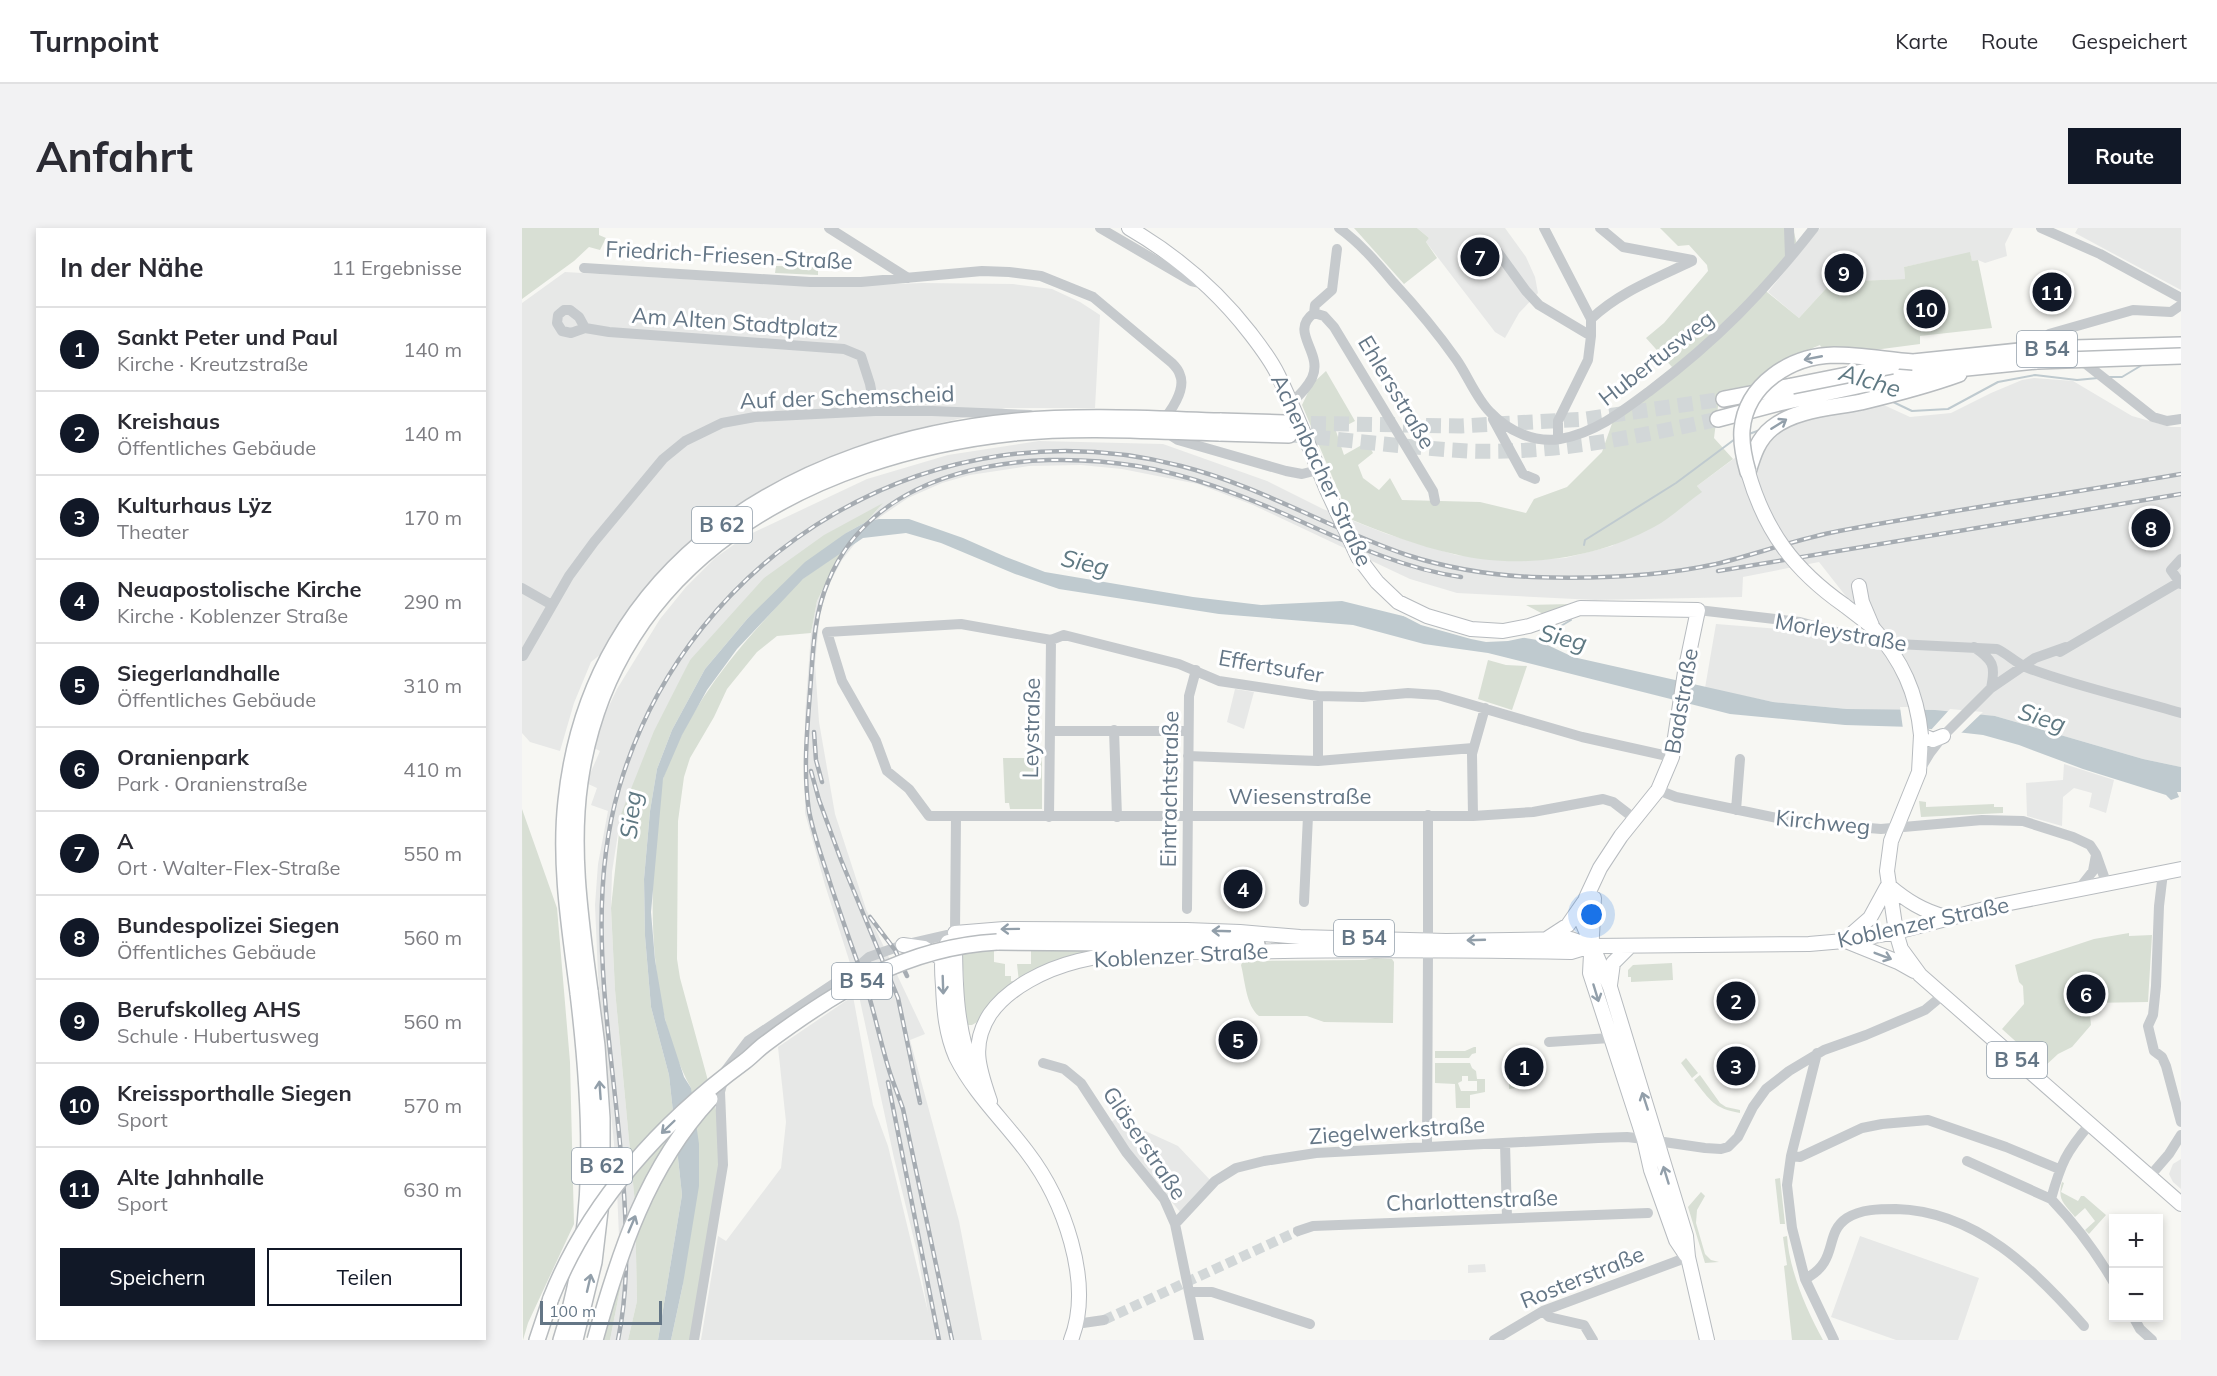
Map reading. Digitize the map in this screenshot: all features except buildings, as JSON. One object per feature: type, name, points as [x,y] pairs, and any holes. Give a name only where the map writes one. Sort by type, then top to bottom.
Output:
[{"type":"highway","name":"B 54","points":[[1748,472],[1742,441],[1744,419],[1748,408],[1760,389],[1785,367],[1809,358],[1833,355],[1913,362],[2038,349],[2181,345]]},
{"type":"highway","name":"B 54","points":[[1748,472],[1759,443],[1765,434],[1780,422],[1807,412],[1930,385],[1978,366],[2100,358],[2181,356]]},
{"type":"highway","points":[[1724,399],[1913,362]]},
{"type":"highway","points":[[1718,419],[1880,380],[1978,366]]},
{"type":"highway","name":"B 62","points":[[561,1340],[578,1276],[585,1239],[589,1196],[590,1121],[576,827],[580,780],[590,735],[606,691],[633,639],[667,591],[700,558],[756,516],[797,494],[850,472],[915,451],[982,437],[1049,430],[1219,427],[1286,429]]},
{"type":"highway","name":"B 54","points":[[537,1340],[559,1277],[579,1239],[607,1197],[636,1161],[711,1087],[804,1016],[849,987],[891,966],[946,948],[998,942],[1257,944]]},
{"type":"highway","name":"B 62","points":[[574,1340],[594,1262],[602,1194],[602,1118],[597,1046],[584,992]]},
{"type":"highway","name":"B 54","points":[[595,1340],[621,1251],[638,1209],[654,1179],[692,1119],[745,1062]]},
{"type":"main road","name":"Achenbacher Straße","points":[[1129,228],[1182,261],[1208,284],[1224,299],[1258,344],[1278,373],[1318,470],[1358,557],[1377,582],[1398,602],[1426,616],[1471,629],[1503,631],[1525,627]]},
{"type":"main road","name":"B 54","points":[[1748,472],[1761,511],[1771,530],[1796,564],[1819,586],[1873,628],[1895,655],[1911,685],[1921,735],[1919,772],[1895,827],[1888,856],[1888,885],[1900,949],[1920,975]]},
{"type":"main road","points":[[1859,586],[1862,602],[1873,628]]},
{"type":"main road","name":"Morleystraße","points":[[1525,627],[1580,608],[1698,610]]},
{"type":"main road","name":"Badstraße","points":[[1658,790],[1672,757],[1685,672],[1698,610]]},
{"type":"main road","points":[[1921,735],[1929,740],[1943,736]]},
{"type":"main road","points":[[1548,938],[1568,925],[1594,884],[1609,852],[1658,790]]},
{"type":"main road","name":"Koblenzer Straße","points":[[1257,944],[1428,946],[1571,952],[1591,946],[1809,944],[1896,932],[2000,905],[2181,869]]},
{"type":"main road","points":[[1594,884],[1594,925],[1590,973],[1610,1038],[1686,1236],[1688,1257],[1707,1340]]},
{"type":"main road","name":"B 54","points":[[1888,885],[1870,918],[1844,940],[1898,962],[1920,975],[2181,1204]]},
{"type":"main road","points":[[1888,885],[1913,905],[1948,918]]},
{"type":"main road","points":[[1586,898],[1583,924],[1610,987],[1650,1140]]},
{"type":"main road","name":"Koblenzer Straße","points":[[955,933],[1004,929],[1240,932],[1300,943]]},
{"type":"main road","points":[[955,933],[945,947],[943,960],[947,1030],[956,1056],[981,1097],[1028,1152],[1046,1180],[1059,1207],[1072,1246],[1077,1272],[1076,1324],[1071,1340]]},
{"type":"main road","points":[[955,933],[955,988],[960,1029],[974,1074],[1003,1122]]},
{"type":"main road","name":"Koblenzer Straße","points":[[1428,946],[1548,938],[1571,939],[1591,946]]},
{"type":"main road","name":"Koblenzer Straße","points":[[990,1101],[977,1049],[984,1025],[995,1008],[1026,983],[1060,966],[1079,960],[1114,955],[1300,943]]},
{"type":"main road","points":[[903,945],[924,948],[943,960]]},
{"type":"main road","points":[[1610,987],[1613,963],[1630,946]]},
{"type":"main road","points":[[944,1009],[950,1020],[960,1029],[970,1030],[984,1025]]},
{"type":"main road","points":[[1610,1038],[1623,1034]]},
{"type":"street","points":[[829,228],[908,278]]},
{"type":"street","name":"Achenbacher Straße","points":[[1100,228],[1191,280],[1200,284],[1208,284]]},
{"type":"street","name":"Hubertusweg","points":[[1339,228],[1362,246],[1425,318],[1456,359],[1489,411],[1523,474],[1534,479]]},
{"type":"street","points":[[1544,228],[1591,320],[1588,360],[1558,421],[1558,439]]},
{"type":"street","points":[[1591,320],[1604,307],[1635,288],[1692,261],[1623,247],[1600,228]]},
{"type":"street","points":[[1789,228],[1790,257]]},
{"type":"street","name":"Hubertusweg","points":[[1489,411],[1505,425],[1522,434],[1558,439],[1581,434],[1614,418],[1671,375],[1734,321],[1770,282],[1814,228]]},
{"type":"street","points":[[2041,228],[2100,254],[2181,298]]},
{"type":"street","points":[[1290,404],[1313,376],[1314,358],[1303,326],[1305,319],[1314,313],[1315,305],[1332,290],[1337,249]]},
{"type":"street","points":[[1497,251],[1539,305],[1591,336]]},
{"type":"street","name":"Friedrich-Friesen-Straße","points":[[584,268],[810,282],[861,282],[982,272],[1009,272],[1041,276],[1093,297],[1172,363],[1181,375],[1182,386],[1168,416],[1155,427]]},
{"type":"street","points":[[2049,334],[2133,310],[2171,312],[2181,305]]},
{"type":"street","name":"Ehlersstraße","points":[[1314,313],[1324,316],[1352,355],[1434,491],[1435,501]]},
{"type":"street","name":"Am Alten Stadtplatz","points":[[585,328],[609,332],[844,349],[861,356],[870,384],[875,411]]},
{"type":"street","points":[[1848,359],[1883,370],[2046,355],[2086,364],[2153,417],[2167,421],[2181,419]]},
{"type":"street","name":"Auf der Schemscheid","points":[[523,656],[569,576],[594,542],[663,459],[685,441],[722,423],[755,417],[875,411],[1005,413],[1155,427]]},
{"type":"street","points":[[1155,427],[1178,440],[1250,462],[1302,474],[1318,470]]},
{"type":"street","points":[[2179,581],[2171,570],[2181,559]]},
{"type":"street","points":[[2149,593],[2179,581]]},
{"type":"street","points":[[1919,772],[1943,736],[1991,688],[2025,667],[2035,658],[2068,646],[2179,581]]},
{"type":"street","points":[[522,588],[552,605]]},
{"type":"street","name":"Morleystraße","points":[[1698,610],[1800,622],[1877,643],[1974,646],[1997,649],[2025,667],[2047,675],[2181,713]]},
{"type":"street","name":"Effertsufer","points":[[827,632],[961,624],[1051,640],[1064,635],[1196,670],[1219,681],[1318,696],[1363,697],[1408,693],[1438,695],[1522,719],[1531,724],[1672,757]]},
{"type":"street","name":"Wiesenstraße","points":[[827,632],[842,681],[876,741],[887,771],[909,789],[929,816],[1473,816],[1533,812],[1603,799],[1613,802],[1635,819]]},
{"type":"street","name":"Leystraße","points":[[1049,817],[1052,731],[1051,640]]},
{"type":"street","points":[[1974,646],[1991,661],[1994,674],[1991,688]]},
{"type":"street","name":"Eintrachtstraße","points":[[1187,909],[1189,696],[1196,670]]},
{"type":"street","points":[[1317,761],[1318,696]]},
{"type":"street","points":[[1473,816],[1473,748],[1485,708]]},
{"type":"street","points":[[1114,730],[1117,817]]},
{"type":"street","points":[[1052,731],[1188,731]]},
{"type":"street","points":[[1188,756],[1317,761],[1473,748]]},
{"type":"street","points":[[1736,810],[1740,759]]},
{"type":"street","name":"Kirchweg","points":[[1658,790],[1676,797],[1796,822],[1881,828],[1982,820],[2023,821],[2073,837],[2090,845],[2096,854]]},
{"type":"street","points":[[1427,1147],[1428,815]]},
{"type":"street","points":[[694,1340],[723,1165],[720,1092],[726,1070],[748,1041],[853,971],[869,957],[903,945],[955,933],[957,816]]},
{"type":"street","points":[[1304,902],[1308,816]]},
{"type":"street","points":[[2096,854],[2107,885]]},
{"type":"street","points":[[2078,890],[2093,871],[2096,854]]},
{"type":"street","points":[[2163,873],[2159,906],[2156,986],[2153,1015],[2148,1026],[2154,1051],[2162,1057],[2166,1066],[2181,1122]]},
{"type":"street","points":[[1834,1340],[1804,1279],[1792,1228],[1787,1185],[1791,1156],[1817,1053],[1899,1022],[1925,1010],[1943,995]]},
{"type":"street","points":[[1549,1042],[1610,1038]]},
{"type":"street","name":"Ziegelwerkstraße","points":[[1175,1224],[1215,1181],[1236,1168],[1316,1153],[1621,1137],[1721,1149],[1728,1147],[1738,1137],[1753,1107],[1766,1089],[1817,1053]]},
{"type":"street","name":"Gläserstraße","points":[[1043,1063],[1064,1069],[1081,1083],[1126,1152],[1164,1199],[1175,1224],[1199,1340]]},
{"type":"street","points":[[1791,1156],[1800,1157],[1862,1128],[1928,1120],[2006,1146],[2060,1169]]},
{"type":"street","points":[[2051,1199],[2060,1169],[2070,1147],[2090,1124]]},
{"type":"street","points":[[2150,1176],[2169,1154],[2181,1135]]},
{"type":"street","points":[[1505,1143],[1507,1218]]},
{"type":"street","points":[[1968,1161],[2051,1199],[2101,1260],[2109,1274]]},
{"type":"street","points":[[1804,1279],[1820,1269],[1826,1262],[1835,1230],[1847,1217],[1876,1210],[1911,1210],[1956,1223],[1981,1234],[2007,1250],[2043,1280],[2084,1326]]},
{"type":"street","name":"Charlottenstraße","points":[[1298,1231],[1312,1226],[1648,1213]]},
{"type":"street","name":"Rosterstraße","points":[[1494,1340],[1529,1317],[1688,1257]]},
{"type":"street","points":[[1190,1292],[1212,1292],[1310,1324]]},
{"type":"street","points":[[1544,1311],[1549,1317],[1584,1325],[1593,1340]]},
{"type":"street","points":[[1076,1324],[1104,1320]]},
{"type":"street","points":[[2136,1322],[2140,1329],[2152,1340]]},
{"type":"shaded area","points":[[522,228],[599,228],[599,235],[606,238],[600,250],[589,247],[574,261],[522,299]]},
{"type":"shaded area","points":[[1354,228],[1417,228],[1429,238],[1426,242],[1437,258],[1404,284]]},
{"type":"shaded area","points":[[1417,228],[1505,228],[1526,257],[1535,277],[1538,293],[1519,313],[1505,338],[1495,332],[1426,242],[1429,238]]},
{"type":"shaded area","points":[[1660,228],[1793,228],[1797,245],[1762,288],[1799,318],[1832,282],[1905,279],[1904,267],[1970,252],[1972,261],[1978,260],[1992,328],[1920,336],[1920,344],[1859,352],[1824,353],[1820,345],[1789,358],[1752,385],[1720,391],[1714,438],[1733,459],[1697,486],[1702,492],[1666,519],[1631,538],[1607,547],[1582,554],[1530,561],[1479,559],[1414,543],[1350,519],[1302,405],[1312,384],[1326,371],[1355,421],[1336,431],[1344,455],[1367,442],[1373,453],[1358,465],[1363,478],[1379,490],[1390,478],[1402,500],[1480,502],[1526,513],[1534,499],[1567,487],[1602,452],[1616,412],[1672,367],[1646,338],[1664,323],[1708,271],[1707,265],[1689,245],[1678,246]]},
{"type":"shaded area","points":[[1820,228],[2013,228],[2005,244],[2007,256],[1985,263],[1978,260],[1972,261],[1970,253],[1904,267],[1905,279],[1832,282],[1799,318],[1768,292]]},
{"type":"shaded area","points":[[2078,228],[2181,228],[2181,290],[2075,233]]},
{"type":"shaded area","points":[[776,266],[818,267],[818,275],[775,273]]},
{"type":"shaded area","points":[[565,272],[820,287],[922,283],[1013,284],[1052,289],[1080,302],[1100,315],[1095,408],[1006,408],[932,425],[880,441],[808,470],[744,504],[699,538],[652,581],[618,625],[601,654],[591,662],[574,703],[560,751],[530,742],[522,733],[522,303]]},
{"type":"shaded area","points":[[2034,378],[2073,381],[2132,416],[2171,427],[2181,427],[2181,767],[2143,759],[1995,716],[1847,709],[1773,702],[1705,688],[1716,624],[1792,630],[1885,646],[1819,562],[1743,577],[1742,597],[1595,600],[1457,593],[1410,579],[1253,505],[1198,484],[1122,469],[1081,465],[1029,466],[970,475],[942,483],[908,498],[880,517],[842,560],[829,584],[820,614],[815,664],[819,722],[835,814],[866,909],[925,1034],[910,1040],[959,1221],[982,1340],[701,1340],[718,1236],[726,1241],[781,1168],[786,1122],[778,1047],[853,996],[873,1105],[888,1146],[928,1312],[918,1256],[856,982],[805,813],[805,715],[811,633],[817,601],[841,552],[881,505],[690,660],[621,814],[612,872],[611,908],[615,990],[635,1204],[637,1301],[628,1340],[610,1340],[621,1284],[616,1165],[598,975],[595,905],[598,864],[608,811],[591,805],[597,788],[586,783],[600,751],[590,746],[617,689],[660,619],[686,587],[715,558],[746,536],[867,479],[948,455],[1039,441],[1163,444],[1267,481],[1323,509],[1387,534],[1456,555],[1512,561],[1565,558],[1612,546],[1701,491],[1697,486],[1815,399],[1860,398],[1910,417],[1951,413],[1991,393],[2022,380]]},
{"type":"shaded area","points":[[883,503],[866,522],[846,533],[748,618],[705,669],[672,730],[657,769],[650,811],[644,879],[645,936],[651,1007],[669,1075],[682,1195],[658,1340],[628,1340],[637,1301],[635,1204],[615,990],[611,908],[621,814],[654,731],[690,660],[764,578],[824,535]]},
{"type":"shaded area","points":[[879,519],[909,519],[963,538],[1045,572],[1193,597],[1261,605],[1342,601],[1403,616],[1537,640],[1573,657],[1773,702],[1847,709],[1935,710],[1995,716],[2143,759],[2181,767],[2181,792],[2177,792],[2179,797],[2171,800],[2166,795],[1983,735],[1912,727],[1845,725],[1730,714],[1488,653],[1424,644],[1353,625],[1219,614],[1059,589],[1015,574],[941,543],[906,533],[863,538],[803,579],[737,649],[707,690],[682,735],[663,779],[651,912],[655,960],[665,1019],[684,1077],[691,1088],[699,1144],[699,1186],[671,1340],[658,1340],[682,1195],[669,1075],[651,1007],[645,936],[644,879],[650,811],[657,769],[672,730],[705,669],[748,618],[805,562],[846,533],[866,522]]},
{"type":"shaded area","points":[[841,552],[817,601],[811,633],[777,636],[757,652],[727,689],[690,758],[684,777],[678,821],[677,959],[680,978],[722,1132],[723,1165],[694,1340],[671,1340],[683,1284],[691,1088],[677,1059],[667,1027],[655,960],[654,858],[661,788],[673,753],[684,731],[722,670],[795,586]]},
{"type":"shaded area","points":[[1573,604],[1545,615],[1526,605]]},
{"type":"shaded area","points":[[1488,660],[1506,665],[1527,666],[1512,710],[1478,699]]},
{"type":"shaded area","points":[[1235,689],[1254,692],[1244,729],[1227,722]]},
{"type":"shaded area","points":[[1003,758],[1042,758],[1042,809],[1010,809],[1009,803],[1005,803]]},
{"type":"shaded area","points":[[2064,764],[2114,780],[2106,813],[2089,807],[2092,793],[2074,788],[2063,797],[2062,826],[2027,816],[2026,783],[2063,780]]},
{"type":"shaded area","points":[[1919,801],[1926,802],[1926,807],[1994,804],[1994,807],[2003,807],[2003,813],[1921,817]]},
{"type":"shaded area","points":[[522,809],[557,908],[570,1062],[574,1224],[528,1323],[523,1340]]},
{"type":"shaded area","points":[[2129,933],[2129,936],[2152,935],[2148,1002],[2089,1003],[2091,1025],[2072,1047],[2058,1054],[2044,1067],[2002,1029],[2024,1004],[2023,986],[2019,982],[2015,965],[2094,939]]},
{"type":"shaded area","points":[[1031,949],[1133,949],[1060,963],[979,1021],[972,1025],[963,1025],[962,954],[994,950],[994,962],[1005,964],[1005,976],[1011,976],[1011,981],[1019,982],[1017,964],[1031,964]]},
{"type":"shaded area","points":[[1392,959],[1394,962],[1393,1023],[1324,1022],[1307,1016],[1259,1016],[1251,1006],[1241,965],[1243,961]]},
{"type":"shaded area","points":[[1672,963],[1673,980],[1631,982],[1631,977],[1628,977],[1628,970],[1633,965]]},
{"type":"shaded area","points":[[1476,1047],[1476,1053],[1469,1058],[1435,1058],[1435,1051],[1465,1051]]},
{"type":"shaded area","points":[[1686,1058],[1698,1073],[1692,1078],[1681,1063]]},
{"type":"shaded area","points":[[1435,1063],[1470,1063],[1476,1071],[1477,1079],[1485,1079],[1485,1092],[1470,1095],[1470,1108],[1456,1108],[1455,1084],[1435,1083]],"holes":[[[1462,1076],[1468,1076],[1468,1081],[1477,1081],[1477,1091],[1461,1091],[1458,1083],[1462,1081]]]},
{"type":"shaded area","points":[[1700,1075],[1720,1103],[1740,1110],[1740,1113],[1724,1109],[1713,1102],[1694,1080]]},
{"type":"shaded area","points":[[1509,1079],[1537,1082],[1537,1085],[1509,1089]]},
{"type":"shaded area","points":[[1117,1118],[1178,1146],[1211,1181],[1181,1213],[1127,1148],[1111,1122]]},
{"type":"shaded area","points":[[2181,1159],[2181,1189],[2173,1182],[2169,1174],[2173,1164]]},
{"type":"shaded area","points":[[1780,1178],[1785,1224],[1780,1224],[1775,1179]]},
{"type":"shaded area","points":[[2062,1182],[2064,1183],[2061,1192],[2078,1201],[2081,1196],[2084,1196],[2106,1215],[2089,1234],[2085,1230],[2095,1221],[2085,1208],[2075,1217],[2061,1197],[2060,1193]]},
{"type":"shaded area","points":[[1701,1192],[1705,1196],[1697,1210],[1696,1223],[1705,1254],[1711,1260],[1719,1262],[1705,1263],[1688,1207]]},
{"type":"shaded area","points":[[1787,1236],[1791,1263],[1800,1290],[1823,1340],[1792,1340],[1784,1266],[1787,1265],[1783,1237]]},
{"type":"shaded area","points":[[1860,1236],[1979,1278],[1958,1340],[1896,1340],[1831,1317]]},
{"type":"shaded area","points":[[1485,1264],[1486,1272],[1468,1273],[1468,1265]]},
{"type":"shaded area","points":[[621,1272],[621,1284],[610,1340],[602,1340]]},
{"type":"pier","points":[[1392,610],[1525,634],[1527,637],[1486,642],[1471,639],[1421,625]]},
{"type":"pier","points":[[1900,707],[1923,707],[1927,731],[1903,729]]},
{"type":"pier","points":[[1950,709],[1983,712],[1959,735],[1930,731]]},
{"type":"waterway","name":"Alche","points":[[2109,377],[2122,377],[2142,365]]},
{"type":"waterway","name":"Alche","points":[[1891,401],[1912,411],[1948,409],[1998,382],[2035,375],[2077,380],[2098,378]]},
{"type":"waterway","name":"Alche","points":[[1779,415],[1788,407]]},
{"type":"waterway","name":"Alche","points":[[1749,434],[1760,430]]},
{"type":"waterway","name":"Alche","points":[[1584,545],[1585,540],[1676,483],[1735,439]]},
{"type":"waterway","name":"Alche","points":[[1537,640],[1571,620]]},
{"type":"tunnel","points":[[1288,423],[1461,426],[1586,419],[1724,399]]},
{"type":"tunnel","points":[[1292,435],[1469,451],[1532,450],[1595,443],[1718,419]]},
{"type":"tunnel","points":[[1104,1320],[1298,1231]]},
{"type":"railway","points":[[618,1340],[624,1300],[625,1219],[619,1130],[604,983],[602,934],[603,885],[608,836],[619,788],[653,703],[702,628],[764,564],[835,513],[915,477],[1001,456],[1090,452],[1181,466],[1210,474],[1267,496],[1378,545],[1437,564],[1484,573],[1516,576],[1601,577],[1694,568],[1839,531],[2181,474]]},
{"type":"railway","points":[[952,1340],[903,1109],[886,1061],[867,989],[819,850],[809,811],[806,752],[817,622],[828,582],[850,543],[881,512],[918,489],[959,473],[1004,464],[1049,460],[1094,461],[1137,466],[1196,480],[1253,501],[1395,561],[1461,577]]},
{"type":"railway","points":[[1718,571],[2181,494]]},
{"type":"railway","points":[[814,732],[816,760],[822,782]]},
{"type":"railway","points":[[811,771],[841,860],[898,998],[920,1103]]},
{"type":"railway","points":[[870,917],[895,950],[907,976]]},
{"type":"railway","points":[[888,1082],[939,1340]]},
{"type":"place","name":"A","points":[[1480,257]]},
{"type":"place","name":"Berufskolleg AHS","points":[[1844,273]]},
{"type":"place","name":"Alte Jahnhalle","points":[[2052,292]]},
{"type":"place","name":"Kreissporthalle Siegen","points":[[1926,309]]},
{"type":"place","name":"Bundespolizei Siegen","points":[[2151,528]]},
{"type":"place","name":"Neuapostolische Kirche","points":[[1243,889]]},
{"type":"place","name":"Oranienpark","points":[[2086,994]]},
{"type":"place","name":"Kreishaus","points":[[1736,1001]]},
{"type":"place","name":"Siegerlandhalle","points":[[1238,1040]]},
{"type":"place","name":"Kulturhaus Lÿz","points":[[1736,1066]]},
{"type":"place","name":"Sankt Peter und Paul","points":[[1524,1067]]},
{"type":"water label","name":"Sieg","points":[[1085,563]]},
{"type":"water label","name":"Sieg","points":[[1563,638]]},
{"type":"water label","name":"Sieg","points":[[2042,718]]},
{"type":"water label","name":"Sieg","points":[[631,815]]}]
